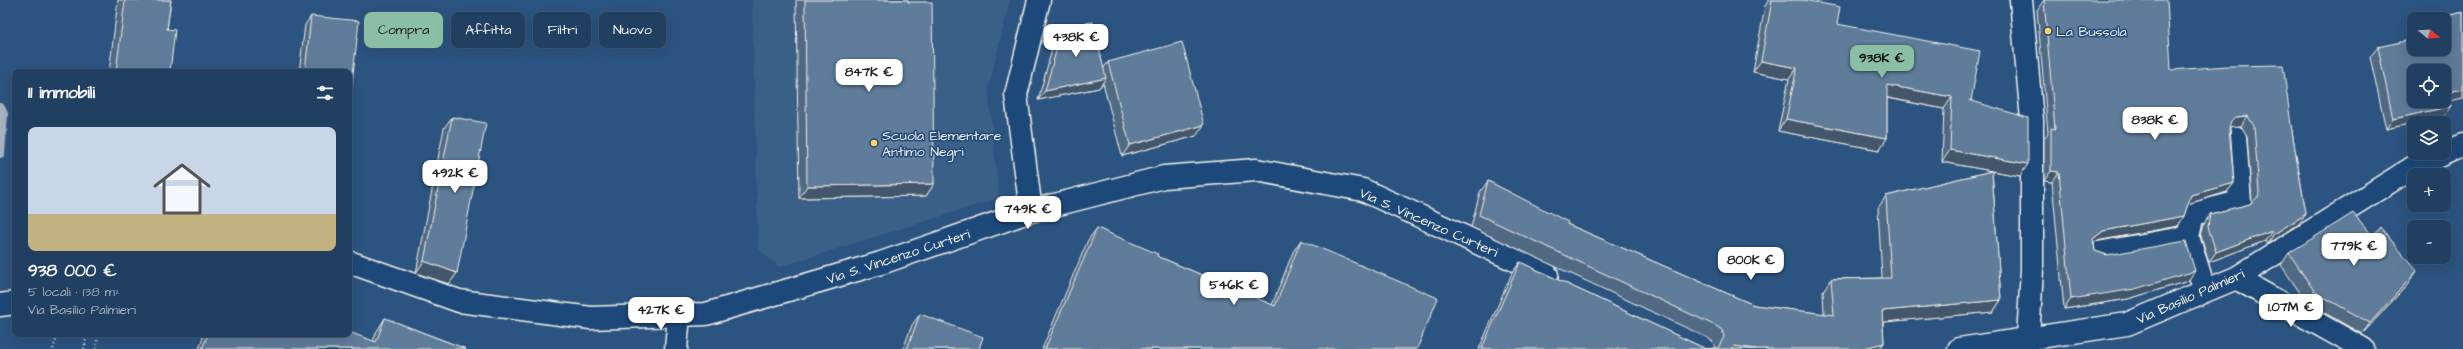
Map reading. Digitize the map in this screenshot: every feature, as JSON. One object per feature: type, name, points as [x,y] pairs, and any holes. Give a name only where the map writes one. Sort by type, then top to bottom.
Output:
[{"type":"street","points":[[1031,211],[1016,95],[1039,0]]},
{"type":"street","points":[[2021,0],[2032,120],[2032,269],[2025,344]]},
{"type":"street","points":[[2205,291],[2188,237],[2193,214],[2240,202],[2235,137]]},
{"type":"street","name":"Via Basilio Palmieri","points":[[1959,349],[2025,344],[2127,324],[2236,278],[2412,168],[2463,144]]},
{"type":"street","name":"Via S. Vincenzo Curteri","points":[[352,263],[459,301],[591,318],[706,314],[844,274],[1031,211],[1164,177],[1256,170],[1363,190],[1565,284]]},
{"type":"street","points":[[2098,253],[2188,237]]},
{"type":"street","points":[[2236,278],[2364,349]]},
{"type":"street","points":[[0,305],[12,303]]},
{"type":"street","points":[[676,349],[679,315]]},
{"type":"path","points":[[53,349],[57,337]]},
{"type":"path","points":[[84,349],[86,337]]},
{"type":"path","points":[[96,349],[98,337]]},
{"type":"shaded area","name":"Scuola Elementare Antimo Negri","points":[[752,0],[1010,0],[988,89],[999,198],[779,267],[758,248]]},
{"type":"building","points":[[125,0],[171,0],[167,29],[175,30],[170,69],[116,69]]},
{"type":"building","points":[[805,0],[908,0],[908,2],[932,2],[934,184],[807,186]]},
{"type":"building","points":[[1772,0],[1804,0],[1840,7],[1837,24],[1980,51],[1971,101],[2028,118],[2028,164],[1950,150],[1952,97],[1887,85],[1887,138],[1786,119],[1797,68],[1761,61]]},
{"type":"building","points":[[2044,0],[2167,0],[2171,70],[2228,66],[2283,65],[2291,125],[2306,214],[2274,234],[2272,231],[2216,252],[2208,227],[2210,214],[2250,204],[2258,197],[2259,192],[2254,126],[2248,116],[2235,117],[2231,121],[2229,128],[2234,183],[2191,195],[2184,216],[2103,231],[2093,239],[2095,251],[2107,255],[2186,241],[2195,271],[2135,289],[2071,299],[2059,172],[2051,171],[2051,128],[2055,129]]},
{"type":"building","points":[[2463,12],[2463,89],[2451,92],[2451,64],[2407,64],[2407,108],[2443,108],[2393,119],[2378,47],[2407,41],[2407,56],[2451,56],[2451,15]]},
{"type":"building","points":[[311,16],[359,21],[352,83],[352,69],[305,69]]},
{"type":"building","points":[[1093,22],[1106,78],[1045,91],[1063,26]]},
{"type":"building","points":[[1182,42],[1204,125],[1130,145],[1108,62]]},
{"type":"building","points":[[452,117],[486,123],[457,273],[424,261]]},
{"type":"building","points":[[1992,171],[2001,300],[1882,311],[1884,343],[1860,349],[1756,349],[1734,346],[1733,349],[1706,349],[1718,348],[1724,337],[1722,330],[1716,326],[1479,215],[1488,181],[1568,222],[1567,224],[1754,305],[1834,315],[1831,279],[1891,278],[1886,196]]},
{"type":"building","points":[[2353,213],[2372,235],[2381,228],[2407,259],[2407,264],[2411,264],[2417,271],[2370,323],[2315,292],[2289,253]]},
{"type":"building","points":[[1097,228],[1158,254],[1157,256],[1275,306],[1301,240],[1438,298],[1417,349],[1045,349]]},
{"type":"building","points":[[1520,262],[1706,349],[1486,349],[1482,348]]},
{"type":"building","points":[[920,314],[983,337],[979,349],[907,349]]},
{"type":"building","points":[[385,318],[466,349],[202,349],[207,337],[352,337],[352,333],[376,342]]},
{"type":"waterway","points":[[0,108],[3,114],[0,153]]},
{"type":"place","name":"La Bussola","points":[[2048,31]]},
{"type":"place","name":"Scuola Elementare Antimo Negri","points":[[874,143]]}]
